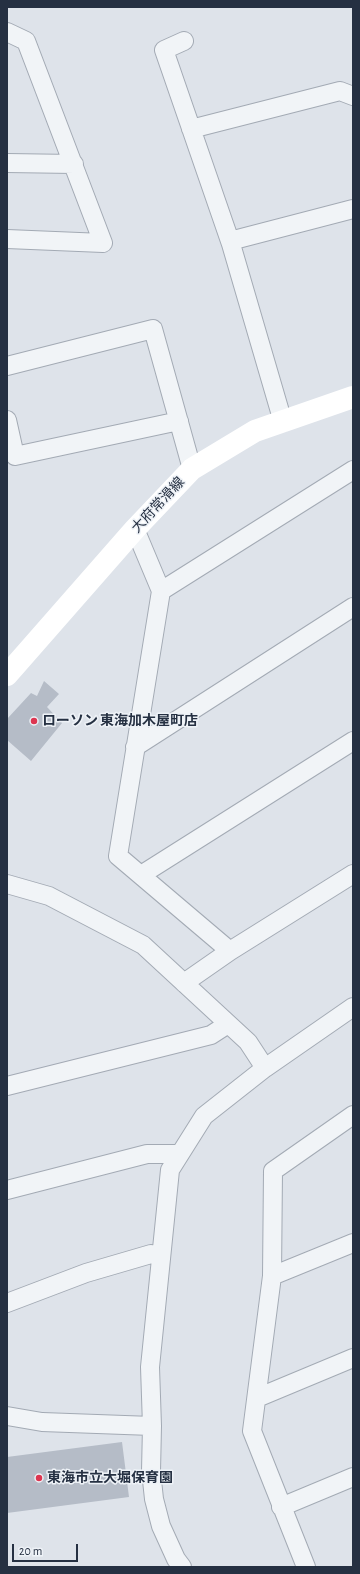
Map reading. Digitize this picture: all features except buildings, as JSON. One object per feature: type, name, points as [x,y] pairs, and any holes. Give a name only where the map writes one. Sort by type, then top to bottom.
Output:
[{"type":"main road","name":"大府常滑線","points":[[7,675],[135,529],[192,469],[255,431],[353,398]]},
{"type":"street","points":[[7,32],[26,41],[103,242],[7,239]]},
{"type":"street","points":[[184,41],[164,50],[230,241],[283,422]]},
{"type":"street","points":[[191,129],[340,91],[353,96]]},
{"type":"street","points":[[7,164],[74,164]]},
{"type":"street","points":[[230,241],[353,210]]},
{"type":"street","points":[[7,366],[153,328],[192,469]]},
{"type":"street","points":[[7,420],[15,456],[178,421]]},
{"type":"street","points":[[161,591],[353,470]]},
{"type":"street","points":[[135,529],[161,591],[118,856],[230,950]]},
{"type":"street","points":[[135,747],[353,607]]},
{"type":"street","points":[[141,875],[353,741]]},
{"type":"street","points":[[184,983],[230,950],[353,874]]},
{"type":"street","points":[[7,884],[49,896],[143,945],[248,1042],[266,1068]]},
{"type":"street","points":[[182,1567],[176,1559],[161,1526],[154,1499],[151,1471],[152,1426],[150,1367],[170,1170],[204,1116],[266,1068],[353,1007]]},
{"type":"street","points":[[7,1086],[211,1035],[228,1024]]},
{"type":"street","points":[[306,1567],[252,1431],[272,1276],[274,1171],[353,1115]]},
{"type":"street","points":[[7,1190],[147,1154],[180,1154]]},
{"type":"street","points":[[272,1276],[353,1243]]},
{"type":"street","points":[[7,1303],[94,1271],[151,1254],[161,1256]]},
{"type":"street","points":[[257,1398],[353,1358]]},
{"type":"street","points":[[7,1416],[42,1422],[152,1426]]},
{"type":"street","points":[[281,1507],[353,1477]]},
{"type":"place","name":"ローソン 東海加木屋町店","points":[[34,721]]},
{"type":"place","name":"東海市立大堀保育園","points":[[39,1478]]}]
